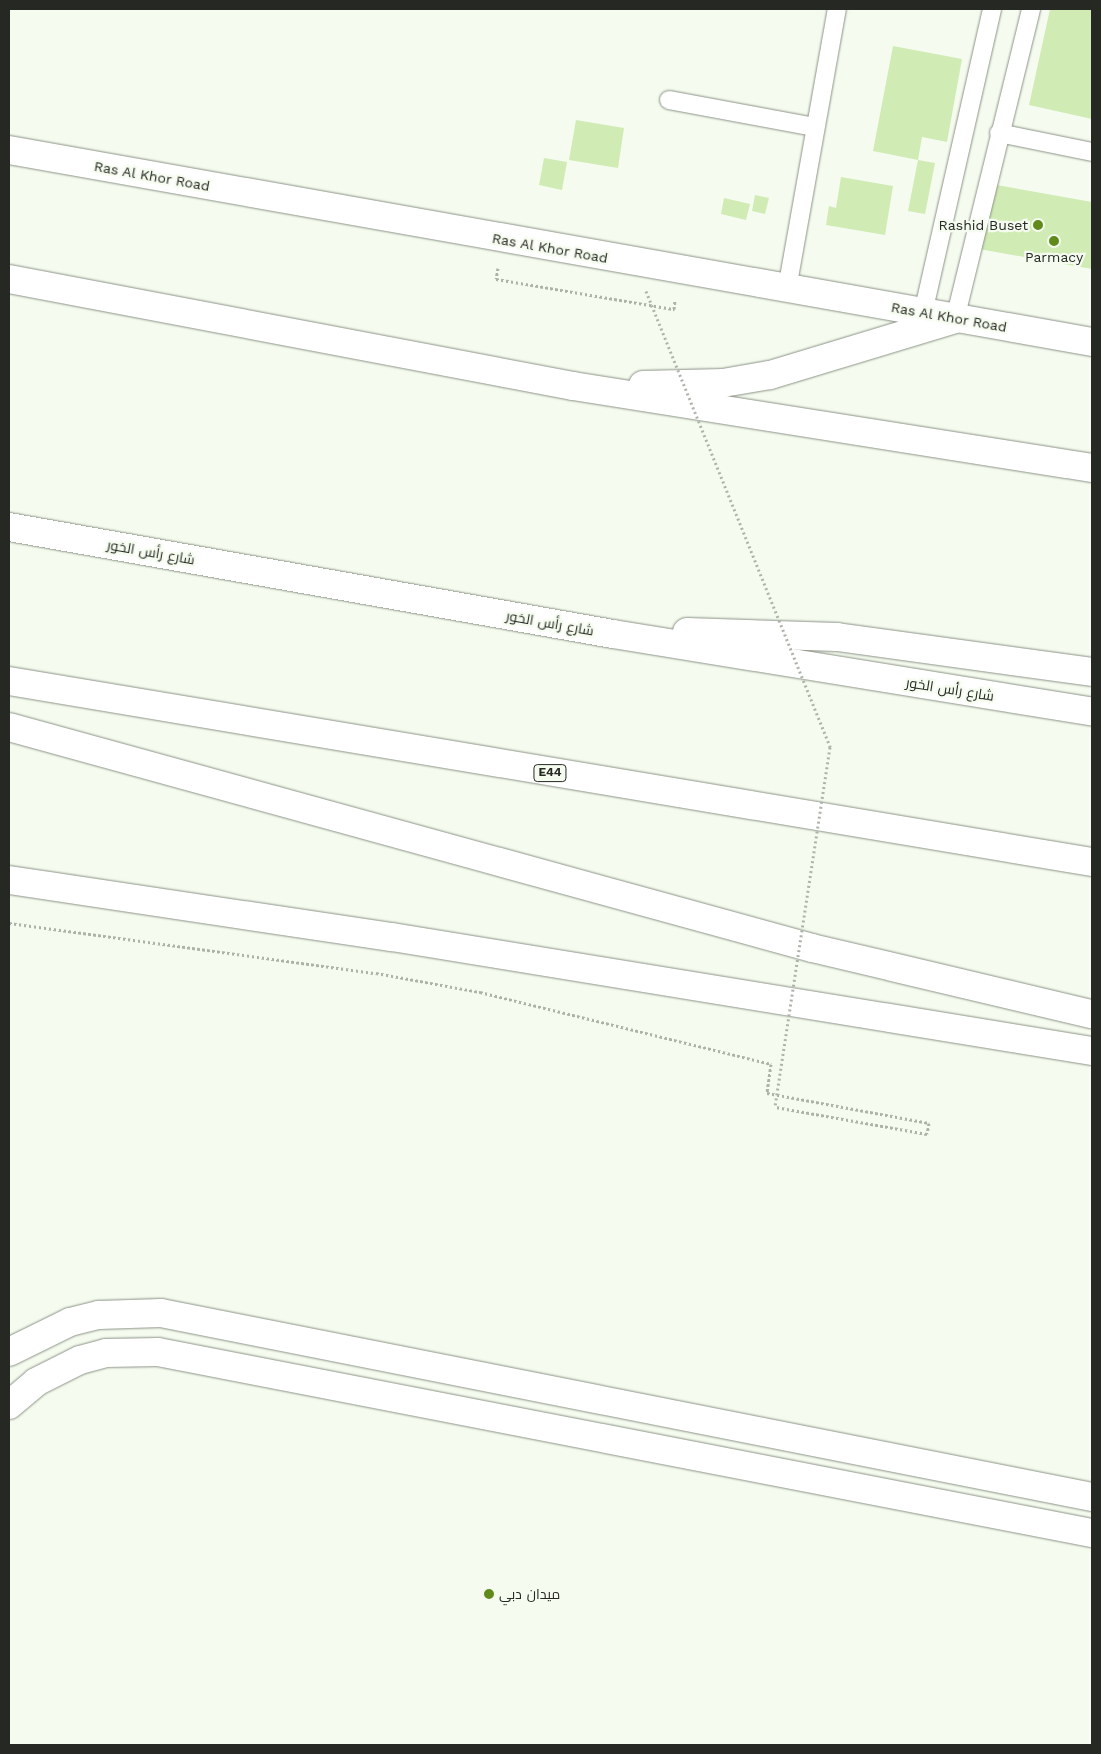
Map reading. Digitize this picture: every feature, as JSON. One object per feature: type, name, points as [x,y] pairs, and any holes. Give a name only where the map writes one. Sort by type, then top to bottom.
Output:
[{"type":"main road","name":"Ras Al Khor Road","points":[[9,150],[1092,342]]},
{"type":"main road","points":[[9,279],[573,386],[1092,468]]},
{"type":"main road","points":[[573,386],[723,383],[770,375],[955,318]]},
{"type":"main road","name":"شارع رأس الخور","points":[[9,527],[613,634],[1092,712]]},
{"type":"main road","points":[[613,634],[837,637],[1092,672]]},
{"type":"main road","name":"E44","points":[[9,681],[1092,862]]},
{"type":"main road","points":[[9,727],[812,948],[1092,1014]]},
{"type":"main road","points":[[9,880],[392,937],[1092,1051]]},
{"type":"main road","points":[[9,1352],[70,1322],[115,1314],[161,1313],[1092,1496]]},
{"type":"main road","points":[[9,1405],[36,1382],[80,1360],[132,1350],[158,1352],[1092,1533]]},
{"type":"lane","points":[[787,289],[837,9]]},
{"type":"lane","points":[[923,313],[992,9]]},
{"type":"lane","points":[[955,318],[1031,9]]},
{"type":"lane","points":[[669,100],[815,126]]},
{"type":"lane","points":[[999,133],[1092,152]]},
{"type":"path","points":[[508,268],[498,266],[496,279],[674,309]]},
{"type":"path","points":[[9,923],[376,973],[480,992],[772,1064],[767,1093],[929,1122],[927,1134],[775,1107],[830,747],[646,291],[636,290]]},
{"type":"building","points":[[1050,9],[1092,9],[1092,119],[1029,105]]},
{"type":"building","points":[[893,46],[962,59],[947,142],[922,137],[918,160],[873,151]]},
{"type":"building","points":[[576,120],[624,128],[618,168],[569,160]]},
{"type":"building","points":[[544,158],[567,162],[562,190],[539,185]]},
{"type":"building","points":[[918,160],[935,163],[925,214],[908,211]]},
{"type":"building","points":[[841,177],[893,186],[885,235],[826,225],[829,206],[836,208]]},
{"type":"building","name":"Rashid Buset","points":[[991,184],[1092,202],[1092,269],[979,249]]},
{"type":"building","points":[[755,195],[769,198],[765,214],[752,211]]},
{"type":"building","points":[[724,198],[750,204],[746,220],[721,214]]},
{"type":"place","name":"Rashid Buset","points":[[1038,225]]},
{"type":"place","name":"Parmacy","points":[[1054,241]]},
{"type":"place","name":"ميدان دبي","points":[[489,1594]]}]
